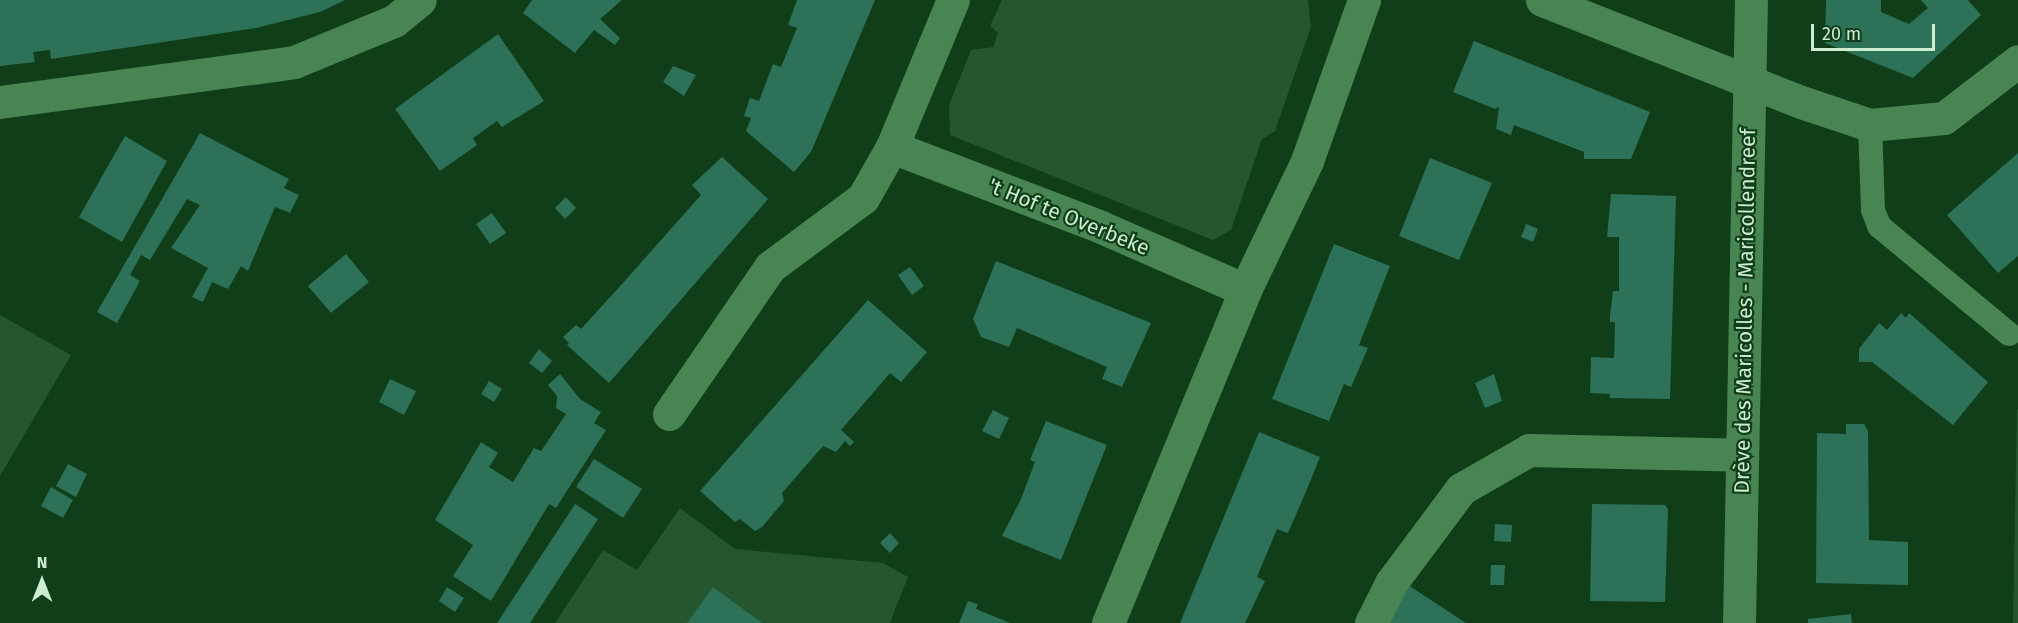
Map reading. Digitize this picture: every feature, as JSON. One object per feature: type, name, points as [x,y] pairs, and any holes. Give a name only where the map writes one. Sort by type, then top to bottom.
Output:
[{"type":"street","points":[[0,102],[294,62],[394,21],[420,0]]},
{"type":"street","points":[[669,414],[770,267],[863,198],[892,147],[953,0]]},
{"type":"street","points":[[1108,623],[1245,290],[1307,161],[1364,0]]},
{"type":"street","points":[[1542,0],[1749,82],[1870,125],[1944,118],[2018,61]]},
{"type":"street","name":"Drève des Maricolles - Maricollendreef","points":[[1739,623],[1751,0]]},
{"type":"street","name":"'t Hof te Overbeke","points":[[892,147],[1101,227],[1245,290]]},
{"type":"street","points":[[1371,623],[1391,583],[1461,489],[1529,450],[1742,455]]},
{"type":"lane","points":[[1870,125],[1873,210],[1879,226],[2009,334]]},
{"type":"green space","points":[[1002,0],[1308,0],[1311,27],[1275,131],[1262,139],[1231,230],[1213,240],[950,135],[949,105],[971,50],[993,47],[998,33],[990,26]]},
{"type":"green space","points":[[0,315],[71,355],[0,476]]},
{"type":"green space","points":[[2018,408],[2018,623],[2013,623],[2017,410]]},
{"type":"green space","points":[[680,508],[735,549],[883,563],[908,577],[890,623],[555,623],[603,550],[637,570]]},
{"type":"building","points":[[0,0],[345,0],[320,12],[256,28],[51,59],[50,50],[33,52],[35,62],[0,66]]},
{"type":"building","points":[[532,0],[622,0],[600,19],[620,38],[615,45],[594,30],[575,53],[523,13]]},
{"type":"building","points":[[797,0],[875,0],[811,152],[794,172],[746,131],[751,118],[744,116],[750,98],[759,101],[773,64],[781,67],[797,28],[788,25]]},
{"type":"building","points":[[1826,0],[1881,0],[1881,12],[1909,24],[1928,8],[1921,0],[1968,0],[1981,15],[1913,78],[1825,43]]},
{"type":"building","points":[[498,34],[544,101],[502,127],[497,121],[473,138],[477,145],[440,171],[395,109]]},
{"type":"building","points":[[1474,41],[1650,112],[1631,159],[1584,159],[1584,152],[1514,125],[1511,135],[1496,129],[1499,107],[1495,109],[1453,92]]},
{"type":"building","points":[[673,66],[696,75],[684,96],[663,82]]},
{"type":"building","points":[[200,133],[289,179],[284,188],[299,195],[290,213],[275,207],[248,271],[241,266],[228,289],[212,282],[203,302],[192,297],[208,268],[171,248],[200,205],[187,199],[150,260],[141,255],[130,275],[140,281],[117,323],[97,312]]},
{"type":"building","points":[[125,136],[167,161],[122,242],[79,217]]},
{"type":"building","points":[[2018,153],[2018,256],[1998,273],[1947,215]]},
{"type":"building","points":[[722,157],[768,199],[609,383],[567,345],[569,343],[563,337],[576,325],[581,329],[701,195],[692,185]]},
{"type":"building","points":[[1430,158],[1492,183],[1459,260],[1399,236]]},
{"type":"building","points":[[1611,194],[1676,196],[1670,399],[1610,398],[1610,394],[1590,393],[1591,357],[1614,358],[1615,322],[1610,322],[1610,316],[1613,291],[1619,291],[1619,237],[1607,237]]},
{"type":"building","points":[[566,197],[576,208],[565,219],[555,208]]},
{"type":"building","points":[[492,213],[506,233],[490,244],[476,224]]},
{"type":"building","points":[[1526,224],[1538,229],[1533,242],[1521,237]]},
{"type":"building","points":[[1334,244],[1390,266],[1359,345],[1368,348],[1351,387],[1344,384],[1329,421],[1272,399]]},
{"type":"building","points":[[346,254],[369,282],[331,313],[308,286]]},
{"type":"building","points":[[996,261],[1151,323],[1122,387],[1102,379],[1107,367],[1017,328],[1009,347],[981,337],[973,319]]},
{"type":"building","points":[[910,267],[924,286],[912,295],[898,275]]},
{"type":"building","points":[[868,300],[927,352],[901,382],[890,373],[841,430],[854,442],[850,446],[845,441],[836,452],[823,446],[782,493],[784,501],[762,527],[755,531],[740,519],[735,522],[700,491]]},
{"type":"building","points":[[1901,313],[1906,318],[1909,313],[1988,382],[1953,425],[1872,362],[1859,362],[1859,349],[1879,323],[1887,330]]},
{"type":"building","points":[[539,349],[552,361],[542,373],[529,363]]},
{"type":"building","points":[[560,374],[580,399],[601,412],[594,423],[606,430],[556,508],[549,504],[491,601],[453,576],[473,545],[435,520],[481,442],[498,453],[489,467],[513,482],[534,448],[541,451],[566,414],[556,408],[557,396],[548,385]]},
{"type":"building","points":[[1494,374],[1502,401],[1485,408],[1475,383]]},
{"type":"building","points":[[390,379],[416,391],[404,415],[379,402]]},
{"type":"building","points":[[489,381],[502,389],[494,402],[481,394]]},
{"type":"building","points":[[993,410],[1009,418],[999,439],[982,431]]},
{"type":"building","points":[[1046,421],[1107,445],[1061,560],[1002,536],[1021,499],[1035,462],[1030,460]]},
{"type":"building","points":[[1846,424],[1864,424],[1868,431],[1869,540],[1908,542],[1908,585],[1816,583],[1817,433],[1846,434]]},
{"type":"building","points":[[1259,432],[1320,457],[1305,494],[1288,533],[1277,529],[1257,577],[1265,581],[1245,623],[1180,623]]},
{"type":"building","points":[[594,459],[642,489],[623,518],[576,487]]},
{"type":"building","points":[[68,464],[87,474],[76,497],[56,486]]},
{"type":"building","points":[[51,487],[73,500],[63,518],[41,506]]},
{"type":"building","points":[[575,504],[598,519],[530,623],[497,623]]},
{"type":"building","points":[[1592,504],[1665,505],[1668,509],[1665,602],[1590,601]]},
{"type":"building","points":[[1495,524],[1512,525],[1511,542],[1494,541]]},
{"type":"building","points":[[890,533],[899,543],[890,553],[880,543]]},
{"type":"building","points":[[1491,565],[1505,565],[1504,585],[1490,585]]},
{"type":"building","points":[[1408,585],[1466,623],[1384,623]]},
{"type":"building","points":[[447,587],[464,598],[455,612],[439,601]]},
{"type":"building","points":[[713,587],[762,623],[687,623]]},
{"type":"building","points":[[968,601],[978,604],[976,609],[1010,623],[959,623]]},
{"type":"building","points":[[1851,614],[1852,623],[1808,623],[1808,619]]}]
